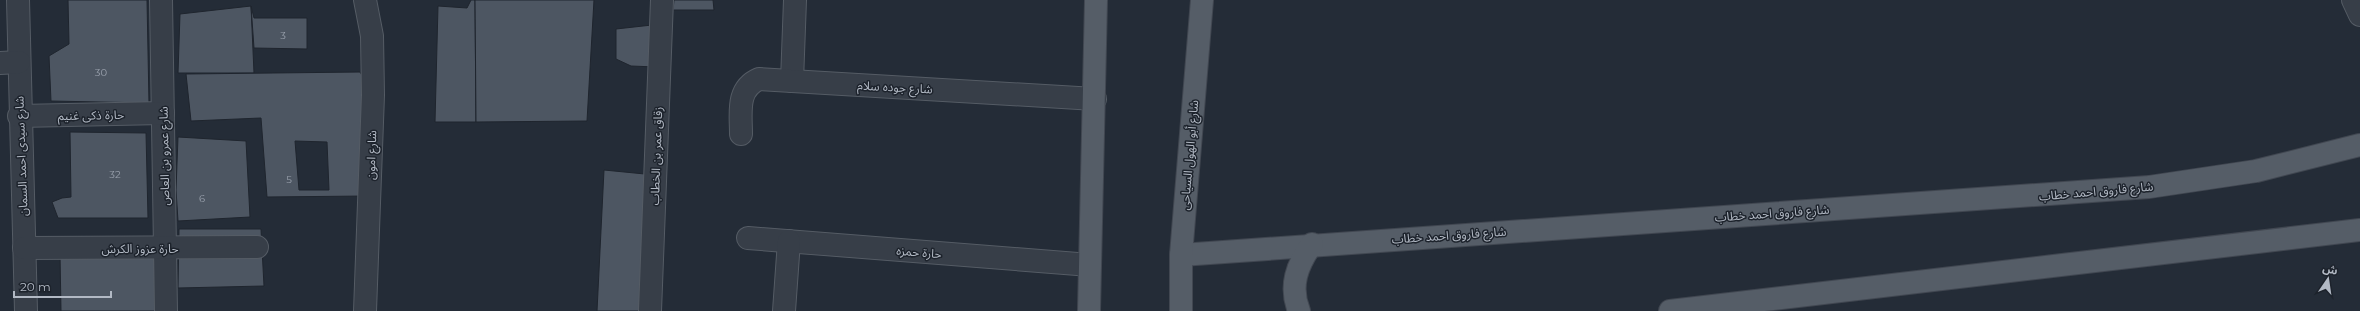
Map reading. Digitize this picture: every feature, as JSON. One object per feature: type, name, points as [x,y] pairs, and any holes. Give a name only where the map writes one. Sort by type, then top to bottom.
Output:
[{"type":"main road","points":[[1089,311],[1095,99],[1096,0]]},
{"type":"main road","name":"شارع أبو الهول السياحى","points":[[1181,311],[1181,255],[1202,0]]},
{"type":"main road","name":"شارع فاروق احمد خطاب","points":[[1181,255],[1312,244],[2149,187],[2256,171],[2360,145]]},
{"type":"main road","points":[[1677,311],[2360,230]]},
{"type":"main road","points":[[1299,311],[1295,301],[1294,281],[1300,261],[1312,244]]},
{"type":"street","name":"شارع سيدى احمد السمان","points":[[18,0],[9,63],[19,116],[26,311]]},
{"type":"street","name":"شارع عمرو بن العاص","points":[[162,0],[166,311]]},
{"type":"street","name":"شارع امون","points":[[365,311],[373,95],[372,36],[366,0]]},
{"type":"street","name":"زقاق عمر بن الخطاب","points":[[650,311],[662,0]]},
{"type":"street","points":[[792,81],[795,0]]},
{"type":"street","points":[[2353,0],[2360,14]]},
{"type":"street","name":"شارع جوده سلام","points":[[741,134],[741,100],[743,91],[750,83],[759,79],[1095,99]]},
{"type":"street","name":"حارة ذكى غنيم","points":[[19,116],[163,113]]},
{"type":"street","name":"حارة حمزه","points":[[748,238],[1090,265]]},
{"type":"street","points":[[784,311],[789,241]]},
{"type":"street","name":"حارة عزوز الكرش","points":[[24,248],[257,247]]},
{"type":"building","points":[[68,0],[147,0],[149,103],[51,101],[49,56],[69,44]]},
{"type":"building","points":[[471,0],[475,0],[476,122],[435,122],[438,6],[467,8]]},
{"type":"building","points":[[475,0],[594,0],[587,121],[476,122]]},
{"type":"building","points":[[674,0],[713,0],[714,10],[673,10]]},
{"type":"building","points":[[251,6],[254,73],[178,73],[180,14]]},
{"type":"building","points":[[251,6],[254,18],[307,18],[307,49],[254,48]]},
{"type":"building","points":[[661,24],[656,67],[631,66],[616,59],[616,29]]},
{"type":"building","points":[[360,72],[373,95],[365,196],[267,197],[261,118],[191,121],[186,74]],"holes":[[[295,141],[327,142],[329,190],[299,190]]]},
{"type":"building","points":[[70,132],[146,133],[148,218],[58,218],[52,202],[62,198],[71,197]]},
{"type":"building","points":[[178,137],[246,141],[250,217],[178,221],[176,190]]},
{"type":"building","points":[[604,170],[655,175],[646,311],[597,311]]},
{"type":"building","points":[[179,229],[261,229],[264,286],[178,288]]},
{"type":"building","points":[[158,254],[159,311],[61,311],[60,255]]}]
